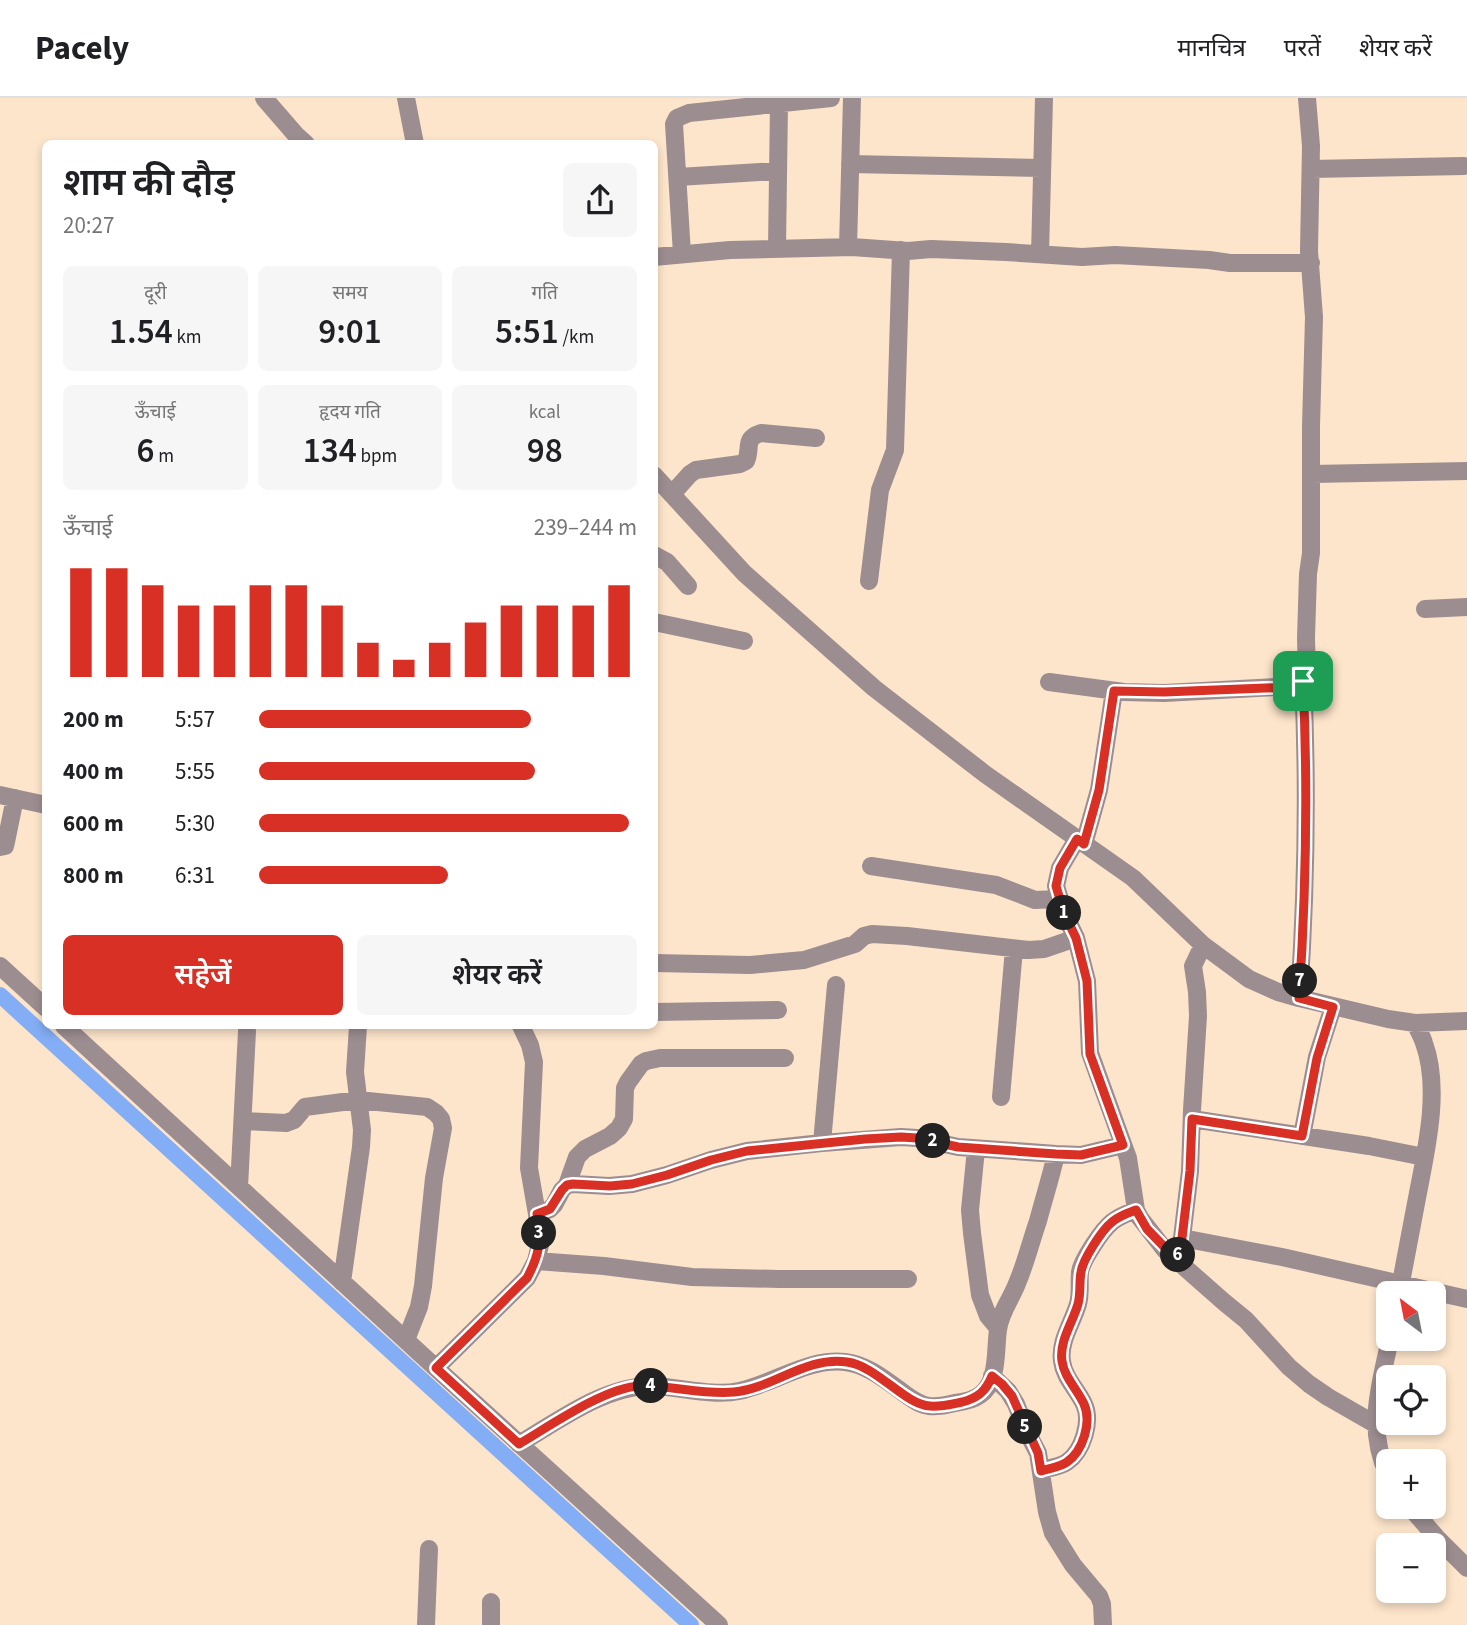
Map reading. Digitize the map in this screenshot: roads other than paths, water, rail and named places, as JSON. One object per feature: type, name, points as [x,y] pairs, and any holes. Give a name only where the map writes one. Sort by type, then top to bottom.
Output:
[{"type":"street","points":[[264,98],[298,140]]},
{"type":"street","points":[[406,98],[414,140]]},
{"type":"street","points":[[682,254],[674,124],[677,118],[689,113],[831,98]]},
{"type":"street","points":[[848,247],[852,98]]},
{"type":"street","points":[[1040,254],[1044,98]]},
{"type":"street","points":[[1049,682],[1114,691],[1164,692],[1294,687],[1307,675],[1314,317],[1309,226],[1311,146],[1307,98]]},
{"type":"street","points":[[778,248],[779,104]]},
{"type":"street","points":[[850,164],[1042,168]]},
{"type":"street","points":[[1311,169],[1464,166]]},
{"type":"street","points":[[678,177],[778,171]]},
{"type":"street","points":[[658,257],[730,250],[848,247],[1082,257],[1115,255],[1230,263],[1311,263]]},
{"type":"street","points":[[869,581],[880,490],[895,450],[901,250]]},
{"type":"street","points":[[672,494],[696,470],[746,461],[749,440],[761,433],[816,438]]},
{"type":"street","points":[[1312,474],[1467,471]]},
{"type":"street","points":[[658,479],[744,573],[874,688],[985,774],[1133,878],[1203,945],[1249,979],[1299,998],[1415,1023],[1467,1021]]},
{"type":"street","points":[[658,557],[667,562],[688,586]]},
{"type":"street","points":[[1425,609],[1467,607]]},
{"type":"street","points":[[658,623],[744,641]]},
{"type":"street","points":[[1299,998],[1303,936],[1306,753],[1303,681]]},
{"type":"street","points":[[1114,691],[1099,790],[1081,842],[1060,868],[1056,886],[1064,913],[1076,938],[1087,981],[1090,1054],[1128,1158],[1136,1210],[1160,1244],[1246,1320],[1280,1358],[1309,1384],[1375,1424]]},
{"type":"street","points":[[0,847],[5,846],[6,842],[8,797],[42,804]]},
{"type":"street","points":[[871,866],[996,885],[1035,900],[1059,899]]},
{"type":"street","points":[[658,963],[750,965],[804,960],[855,944],[864,936],[872,934],[1029,950],[1044,949],[1076,938]]},
{"type":"street","points":[[1176,1259],[1182,1238],[1190,1171],[1198,1016],[1193,966],[1203,945]]},
{"type":"street","points":[[1001,1097],[1014,949]]},
{"type":"street","points":[[0,966],[42,1004]]},
{"type":"street","points":[[822,1143],[836,985]]},
{"type":"street","points":[[1302,1136],[1317,1058],[1333,1007]]},
{"type":"street","points":[[658,1012],[778,1010]]},
{"type":"street","points":[[1401,1281],[1424,1157],[1431,1093],[1425,1044],[1415,1023]]},
{"type":"street","points":[[67,1029],[719,1625]]},
{"type":"street","points":[[342,1282],[361,1147],[362,1130],[355,1072],[358,1029]]},
{"type":"street","points":[[436,1368],[527,1278],[536,1261],[540,1245],[529,1168],[534,1062],[522,1029]]},
{"type":"street","points":[[239,1187],[247,1031]]},
{"type":"street","points":[[537,1214],[550,1209],[567,1185],[577,1157],[585,1149],[620,1128],[624,1119],[625,1088],[646,1060],[785,1058]]},
{"type":"street","points":[[243,1121],[286,1123],[293,1120],[305,1107],[358,1100],[427,1107],[441,1119],[443,1128],[434,1178],[424,1286],[406,1340]]},
{"type":"street","points":[[1192,1119],[1424,1157]]},
{"type":"street","points":[[567,1185],[632,1184],[747,1151],[901,1137],[975,1149],[1081,1155],[1123,1145]]},
{"type":"street","points":[[975,1149],[970,1210],[972,1233],[980,1295],[988,1316],[998,1328]]},
{"type":"street","points":[[519,1444],[594,1401],[618,1391],[653,1386],[734,1392],[766,1383],[809,1365],[825,1362],[848,1362],[864,1367],[916,1402],[928,1406],[967,1401],[981,1395],[992,1376],[1000,1319],[1026,1261],[1056,1154]]},
{"type":"street","points":[[1041,1471],[1063,1465],[1082,1444],[1087,1413],[1064,1370],[1061,1350],[1078,1304],[1083,1263],[1109,1225],[1136,1210]]},
{"type":"street","points":[[1182,1238],[1282,1257],[1376,1282]]},
{"type":"street","points":[[536,1261],[692,1277],[908,1279]]},
{"type":"street","points":[[1446,1296],[1467,1299]]},
{"type":"street","points":[[1379,1449],[1375,1424],[1388,1351]]},
{"type":"street","points":[[992,1376],[1012,1396],[1038,1453],[1053,1533],[1073,1565],[1099,1596],[1103,1625]]},
{"type":"street","points":[[1420,1519],[1467,1568]]},
{"type":"street","points":[[426,1625],[429,1549]]},
{"type":"street","points":[[491,1602],[491,1625]]},
{"type":"waterway","points":[[0,995],[691,1625]]}]
